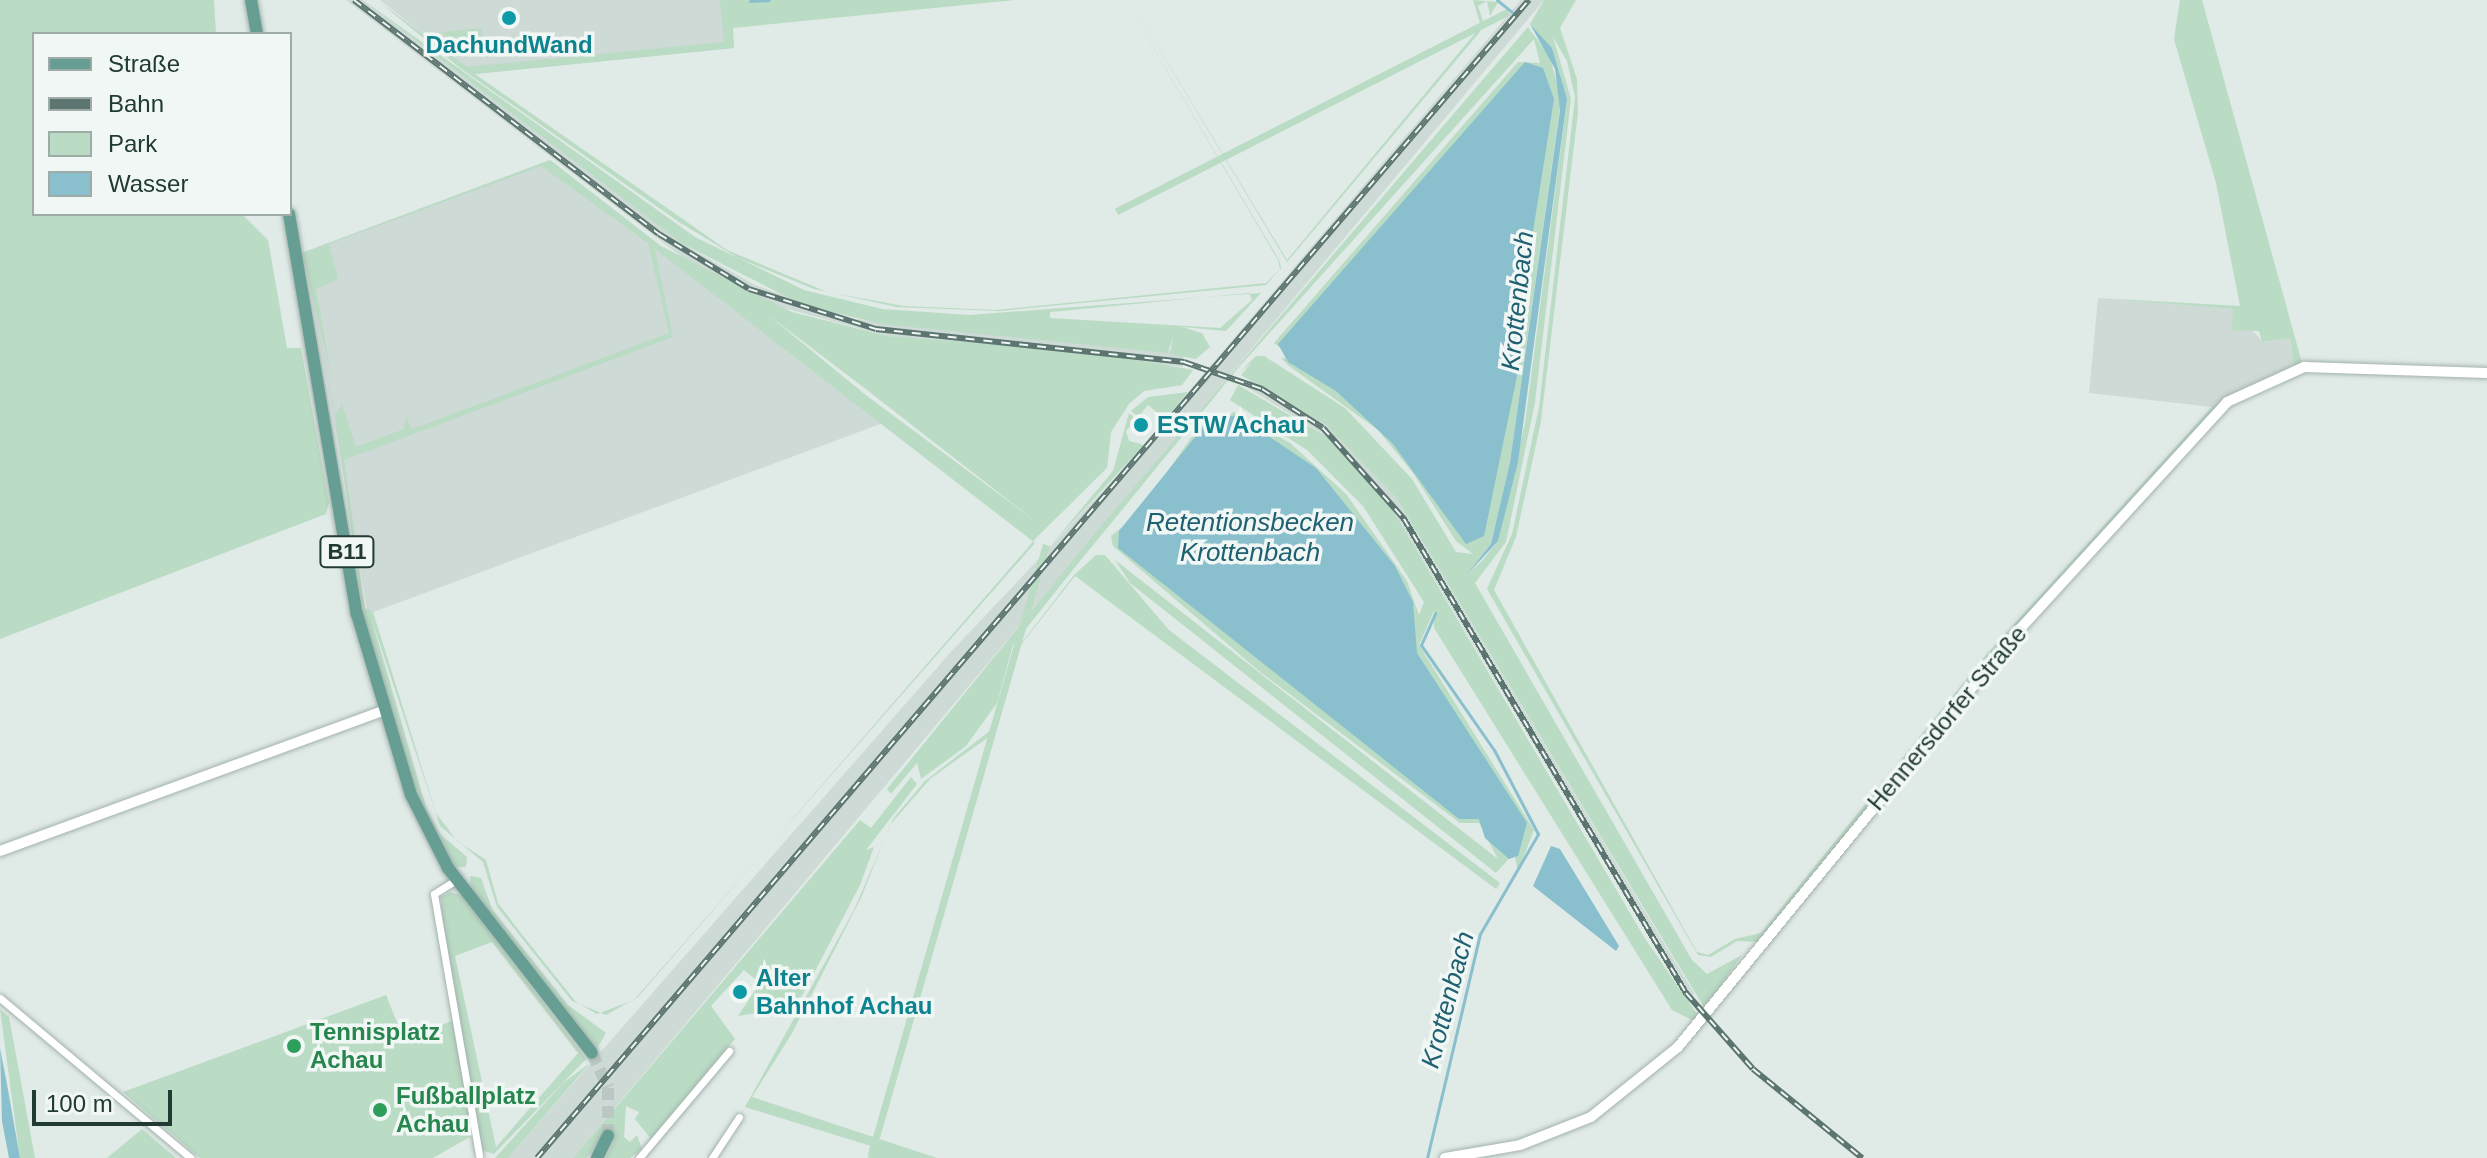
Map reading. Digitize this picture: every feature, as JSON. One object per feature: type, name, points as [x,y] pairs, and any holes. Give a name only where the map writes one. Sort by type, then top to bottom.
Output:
[{"type":"main road","points":[[251,0],[257,32]]},
{"type":"main road","name":"B11","points":[[289,216],[355,603],[417,811],[456,880],[592,1053]]},
{"type":"main road","points":[[597,1158],[608,1135]]},
{"type":"street","name":"Hennersdorfer Straße","points":[[1445,1158],[1520,1145],[1591,1117],[1678,1047],[2020,629],[2227,402],[2304,367],[2487,373]]},
{"type":"street","points":[[0,851],[385,710]]},
{"type":"street","points":[[456,880],[434,894],[479,1155]]},
{"type":"street","points":[[0,998],[191,1158]]},
{"type":"street","points":[[639,1158],[729,1051]]},
{"type":"street","points":[[712,1158],[739,1117]]},
{"type":"shaded area","points":[[346,0],[363,0],[681,243],[755,285],[854,319],[1183,352],[1183,367],[887,336],[773,305],[682,257]]},
{"type":"shaded area","points":[[380,0],[730,0],[734,48],[473,74]]},
{"type":"shaded area","points":[[1521,0],[1544,0],[573,1158],[508,1158],[950,653],[1117,476]]},
{"type":"shaded area","points":[[550,160],[883,423],[368,614],[304,252]]},
{"type":"shaded area","points":[[2098,298],[2233,309],[2263,342],[2290,338],[2294,365],[2212,407],[2089,393]]},
{"type":"shaded area","points":[[1251,378],[1326,425],[1397,499],[1694,993],[1689,1004],[1390,505],[1329,438],[1248,388]]},
{"type":"green space","points":[[0,0],[214,0],[216,32],[32,32],[32,216],[244,216],[268,240],[287,348],[301,348],[329,503],[326,514],[0,639]]},
{"type":"green space","points":[[363,0],[695,237],[804,290],[882,309],[970,315],[1203,297],[1050,312],[1050,318],[1220,328],[1252,300],[1249,294],[1261,293],[1226,331],[1182,327],[1202,333],[1210,347],[1196,359],[1170,354],[1173,336],[1168,353],[882,324],[803,305],[681,243]]},
{"type":"green space","points":[[377,0],[467,67],[724,42],[720,0],[1015,0],[733,28],[734,48],[475,74],[727,250],[826,292],[738,258],[679,222],[460,68]]},
{"type":"green space","points":[[1125,0],[1279,260],[1281,268],[1266,285],[999,311],[897,307],[832,293],[904,306],[996,310],[1266,283],[1280,269],[1278,260]]},
{"type":"green space","points":[[1130,0],[1287,260],[1481,26],[1473,0],[1487,1],[1478,6],[1484,24],[1479,33],[1287,262]]},
{"type":"green space","points":[[1544,0],[1576,0],[1560,28],[1577,79],[1578,112],[1541,421],[1516,537],[1494,590],[1697,952],[1708,955],[1735,939],[1761,933],[1985,656],[2212,407],[2224,399],[1968,685],[1759,942],[1737,941],[1711,957],[1698,955],[1487,589],[1512,534],[1539,407],[1575,97],[1567,61],[1553,37],[1571,99],[1535,402],[1506,542],[1475,583],[1692,960],[1707,974],[1742,955],[1705,1009],[1397,499],[1326,425],[1241,375],[1252,362],[1239,373],[1256,356],[1264,356],[1345,408],[1412,479],[1456,552],[1473,554],[1456,541],[1413,473],[1378,430],[1289,366],[1281,358],[1295,359],[1274,343],[1518,62],[1540,63],[1534,39],[1239,367],[1076,566],[1013,645],[997,703],[966,746],[921,779],[917,763],[891,794],[887,789],[1095,533],[1528,27],[1550,57],[1561,100],[1510,462],[1491,544],[1466,576],[1482,561],[1498,541],[1525,423],[1567,100],[1552,48],[1530,24]]},
{"type":"green space","points":[[2180,0],[2202,0],[2302,363],[2294,365],[2290,338],[2262,342],[2259,331],[2232,330],[2233,309],[2098,298],[2240,306],[2216,183],[2174,39]]},
{"type":"green space","points":[[1487,1],[1498,2],[1490,16]]},
{"type":"green space","points":[[1507,9],[1510,15],[1118,215],[1115,209]]},
{"type":"green space","points":[[481,28],[483,53],[463,54],[441,32]]},
{"type":"green space","points":[[550,160],[661,246],[792,312],[887,336],[1092,352],[1193,370],[1182,385],[1144,391],[1129,404],[1111,432],[1107,468],[1033,542],[655,249],[673,337],[344,460],[365,608],[373,612],[436,813],[455,839],[440,826],[371,617],[426,807],[440,834],[467,857],[466,867],[452,867],[417,795],[365,627],[335,415],[342,404],[356,447],[404,429],[406,417],[412,429],[669,333],[648,243],[541,166],[329,244],[338,279],[316,289],[332,378],[302,253]],"holes":[[[767,314],[867,390],[1039,524],[867,396]]]},
{"type":"green space","name":"Retentionsbecken Krottenbach","points":[[1238,385],[1329,438],[1390,505],[1644,937],[1699,1017],[1694,1021],[1672,1010],[1434,628],[1434,611],[1419,645],[1534,830],[1518,871],[1514,853],[1496,873],[1130,583],[1115,560],[1498,859],[1479,823],[1460,823],[1259,671],[1113,546],[1111,536],[1136,516],[1200,425],[1234,412],[1290,443],[1346,494],[1407,581],[1419,615],[1424,602],[1363,506],[1307,450],[1230,400]]},
{"type":"green space","points":[[1188,392],[1157,429],[1160,415],[1148,405],[1138,417],[1131,411],[1148,397]]},
{"type":"green space","points":[[1129,413],[1136,419],[1126,431],[1129,441],[1144,445],[1052,544],[1113,471]]},
{"type":"green space","points":[[1043,544],[1050,546],[875,1156],[868,1154]]},
{"type":"green space","points":[[1096,555],[1105,555],[1169,630],[1500,883],[1496,889],[1075,576],[1020,646],[1002,710],[990,736],[930,779],[891,824],[925,781],[991,730],[1017,649],[1074,575]]},
{"type":"green space","points":[[911,777],[917,784],[866,850],[874,847],[860,885],[813,975],[798,968],[809,983],[796,1006],[738,1016],[760,983],[744,970],[711,1006],[735,1039],[651,1139],[635,1119],[639,1112],[626,1106],[624,1137],[630,1142],[637,1135],[642,1149],[630,1158],[606,1158],[614,1141],[603,1134],[587,1158],[573,1158],[860,820],[871,828]]},
{"type":"green space","points":[[885,839],[861,898],[791,1035],[752,1097],[937,1158],[868,1158],[871,1146],[745,1107],[854,910]]},
{"type":"green space","points":[[461,844],[486,860],[498,903],[580,1004],[572,1001],[497,907],[483,862]]},
{"type":"green space","points":[[756,861],[638,997],[635,999]]},
{"type":"green space","points":[[470,876],[481,878],[492,909],[568,1005],[606,1033],[596,1050],[471,893]]},
{"type":"green space","points":[[450,892],[461,895],[586,1059],[494,1154],[481,1150],[441,897]],"holes":[[[492,942],[578,1053],[496,1147],[455,956]]]},
{"type":"green space","points":[[386,995],[404,1040],[454,1020],[475,1134],[433,1158],[200,1158],[123,1092]]},
{"type":"green space","points":[[630,1002],[606,1015],[600,1013]]},
{"type":"green space","points":[[0,1009],[9,1017],[35,1158],[20,1158]]},
{"type":"green space","points":[[590,1063],[508,1158],[495,1158],[563,1083]]},
{"type":"green space","points":[[142,1129],[176,1158],[107,1158]]},
{"type":"water","points":[[1530,24],[1552,48],[1567,99],[1518,462],[1498,541],[1465,577],[1491,544],[1510,462],[1560,110],[1555,69]]},
{"type":"water","points":[[1525,62],[1543,68],[1554,99],[1514,351],[1517,376],[1484,536],[1466,544],[1393,444],[1336,391],[1288,362],[1278,344]]},
{"type":"water","name":"Retentionsbecken Krottenbach","points":[[1237,415],[1316,468],[1395,566],[1413,602],[1417,653],[1527,823],[1518,856],[1509,859],[1485,838],[1479,819],[1459,819],[1118,548],[1119,531],[1208,421]]},
{"type":"water","points":[[1551,846],[1560,849],[1619,946],[1616,951],[1533,886]]},
{"type":"water","points":[[0,1048],[20,1158],[9,1158],[2,1121]]},
{"type":"waterway","points":[[750,1],[769,0]]},
{"type":"waterway","name":"Krottenbach","points":[[1497,0],[1512,12]]},
{"type":"waterway","name":"Krottenbach","points":[[1427,1158],[1480,934],[1538,834],[1494,750],[1421,645],[1435,613]]},
{"type":"tunnel","points":[[592,1053],[608,1088],[608,1135]]},
{"type":"railway","points":[[354,0],[659,234],[749,289],[876,329],[1184,362],[1262,389],[1323,428],[1404,519],[1686,993],[1753,1069],[1862,1158]]},
{"type":"railway","points":[[537,1158],[1529,0]]},
{"type":"place","name":"DachundWand","points":[[509,18]]},
{"type":"place","name":"ESTW Achau","points":[[1141,425]]},
{"type":"place","name":"Alter Bahnhof Achau","points":[[740,992]]},
{"type":"place","name":"Tennisplatz Achau","points":[[294,1046]]},
{"type":"place","name":"Fußballplatz Achau","points":[[380,1110]]}]
